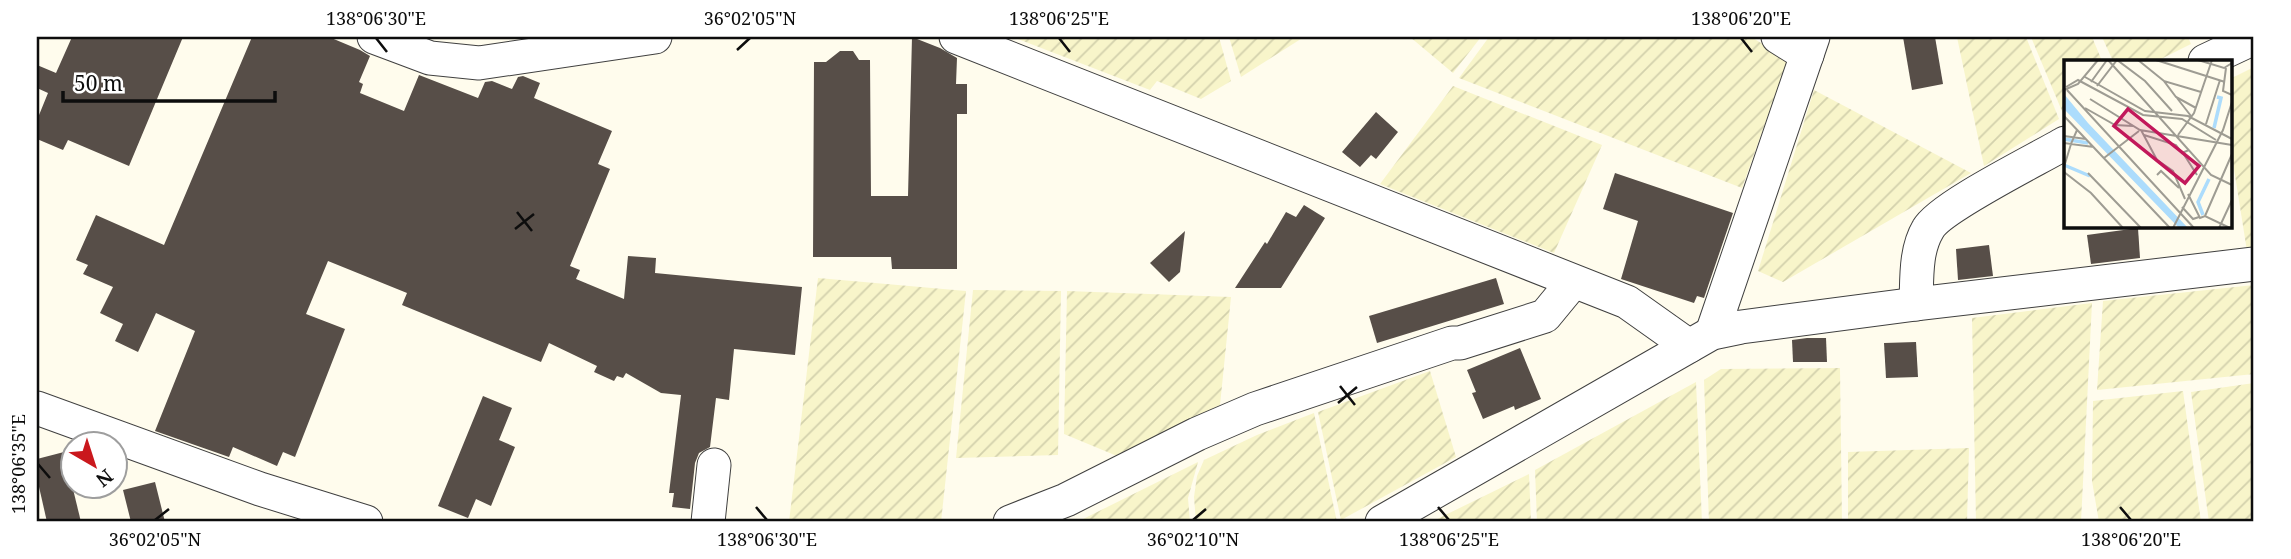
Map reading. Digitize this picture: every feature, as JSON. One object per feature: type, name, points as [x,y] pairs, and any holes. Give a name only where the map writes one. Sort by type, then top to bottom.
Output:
[{"type":"street","points":[[374,37],[430,58],[479,63],[655,37]]},
{"type":"street","points":[[957,37],[1627,302],[1700,340]]},
{"type":"street","points":[[1700,340],[1810,46],[1778,37]]},
{"type":"street","points":[[2207,60],[2254,38]]},
{"type":"street","points":[[1916,303],[1917,258],[1928,228],[1951,208],[2064,145]]},
{"type":"street","points":[[1382,522],[1700,340],[1741,327],[1916,303],[2254,264]]},
{"type":"street","points":[[1010,522],[1066,500],[1255,408],[1452,343],[1460,343],[1545,316],[1573,282]]},
{"type":"street","points":[[37,408],[260,489],[366,522]]},
{"type":"street","points":[[708,522],[714,465]]},
{"type":"shaded area","points":[[1013,37],[1219,37],[1231,81],[1201,99],[1157,81],[1150,90]]},
{"type":"shaded area","points":[[1229,37],[1304,37],[1241,77]]},
{"type":"shaded area","points":[[1410,37],[1481,37],[1453,73]]},
{"type":"shaded area","points":[[1489,37],[1751,37],[1788,59],[1742,188],[1459,78]]},
{"type":"shaded area","points":[[1957,37],[2026,37],[2059,119],[1984,166]]},
{"type":"shaded area","points":[[2031,37],[2092,37],[2102,60],[2064,60],[2064,116]]},
{"type":"shaded area","points":[[2102,37],[2188,37],[2191,44],[2159,60],[2113,60]]},
{"type":"shaded area","points":[[2254,67],[2254,250],[2247,251],[2232,157],[2232,78]]},
{"type":"shaded area","points":[[1453,86],[1602,145],[1554,253],[1380,184]]},
{"type":"shaded area","points":[[1814,90],[1971,173],[1783,282],[1758,271]]},
{"type":"shaded area","points":[[818,278],[966,291],[941,522],[789,522]]},
{"type":"shaded area","points":[[2254,285],[2254,374],[2097,390],[2103,301]]},
{"type":"shaded area","points":[[973,290],[1061,291],[1058,455],[956,458]]},
{"type":"shaded area","points":[[1067,291],[1231,297],[1220,405],[1117,456],[1064,434]]},
{"type":"shaded area","points":[[2092,303],[2081,522],[1976,522],[1972,318]]},
{"type":"shaded area","points":[[1840,368],[1842,522],[1709,522],[1704,380],[1721,369]]},
{"type":"shaded area","points":[[1430,371],[1456,457],[1341,520],[1318,412]]},
{"type":"shaded area","points":[[1696,382],[1702,522],[1537,522],[1535,470]]},
{"type":"shaded area","points":[[2254,383],[2254,522],[2209,522],[2191,392]]},
{"type":"shaded area","points":[[2183,391],[2201,522],[2099,522],[2092,481],[2093,401]]},
{"type":"shaded area","points":[[1314,413],[1337,522],[1196,522],[1194,497],[1197,476],[1204,460],[1257,435]]},
{"type":"shaded area","points":[[1969,448],[1967,522],[1848,522],[1848,452]]},
{"type":"shaded area","points":[[1198,462],[1188,498],[1190,522],[1077,522]]},
{"type":"shaded area","points":[[1529,474],[1531,522],[1431,522]]},
{"type":"building","points":[[72,37],[183,37],[129,166],[68,140],[63,150],[37,139],[37,120],[48,93],[37,88],[37,65],[56,73]]},
{"type":"building","points":[[252,37],[329,37],[360,50],[370,56],[359,82],[363,84],[360,93],[404,111],[419,75],[478,98],[485,82],[492,81],[512,89],[518,77],[523,76],[540,83],[534,98],[612,131],[598,164],[610,169],[570,266],[580,270],[576,279],[624,299],[628,256],[656,258],[655,273],[802,287],[795,355],[734,349],[729,400],[716,398],[710,447],[699,453],[695,463],[690,509],[672,507],[674,493],[669,493],[681,395],[661,393],[626,373],[623,378],[617,376],[614,381],[594,372],[597,366],[549,343],[541,362],[402,305],[407,293],[328,261],[306,314],[345,329],[295,457],[283,452],[277,466],[233,447],[229,457],[155,431],[195,331],[156,313],[138,352],[115,341],[123,324],[100,313],[113,287],[83,274],[88,265],[76,260],[96,215],[164,245]]},
{"type":"building","points":[[912,37],[957,58],[956,84],[967,84],[967,114],[957,114],[957,269],[892,269],[891,257],[813,257],[814,62],[826,62],[840,51],[853,51],[859,60],[870,60],[871,196],[908,196]]},
{"type":"building","points":[[1903,37],[1935,37],[1943,84],[1912,90]]},
{"type":"building","points":[[1376,112],[1398,132],[1376,159],[1371,155],[1360,167],[1342,152]]},
{"type":"building","points":[[1615,173],[1733,213],[1704,298],[1697,296],[1694,303],[1621,279],[1638,221],[1603,209]]},
{"type":"building","points":[[1304,205],[1325,218],[1281,288],[1235,288],[1286,212],[1296,217]]},
{"type":"building","points":[[2138,228],[2140,258],[2091,264],[2087,235]]},
{"type":"building","points":[[1185,231],[1180,272],[1169,282],[1150,263]]},
{"type":"building","points":[[1989,245],[1993,276],[1958,280],[1956,249]]},
{"type":"building","points":[[1496,278],[1504,304],[1377,343],[1369,316]]},
{"type":"building","points":[[1826,338],[1827,362],[1793,362],[1792,340]]},
{"type":"building","points":[[1916,342],[1918,377],[1886,378],[1884,343]]},
{"type":"building","points":[[1520,348],[1541,399],[1515,410],[1514,406],[1483,419],[1472,393],[1476,392],[1467,370]]},
{"type":"building","points":[[483,396],[512,408],[499,440],[515,447],[491,506],[476,499],[468,518],[438,506]]},
{"type":"building","points":[[60,453],[60,500],[76,500],[81,522],[47,522],[37,478],[37,459]]},
{"type":"building","points":[[155,482],[165,522],[131,522],[126,500],[130,500],[130,488]]}]
